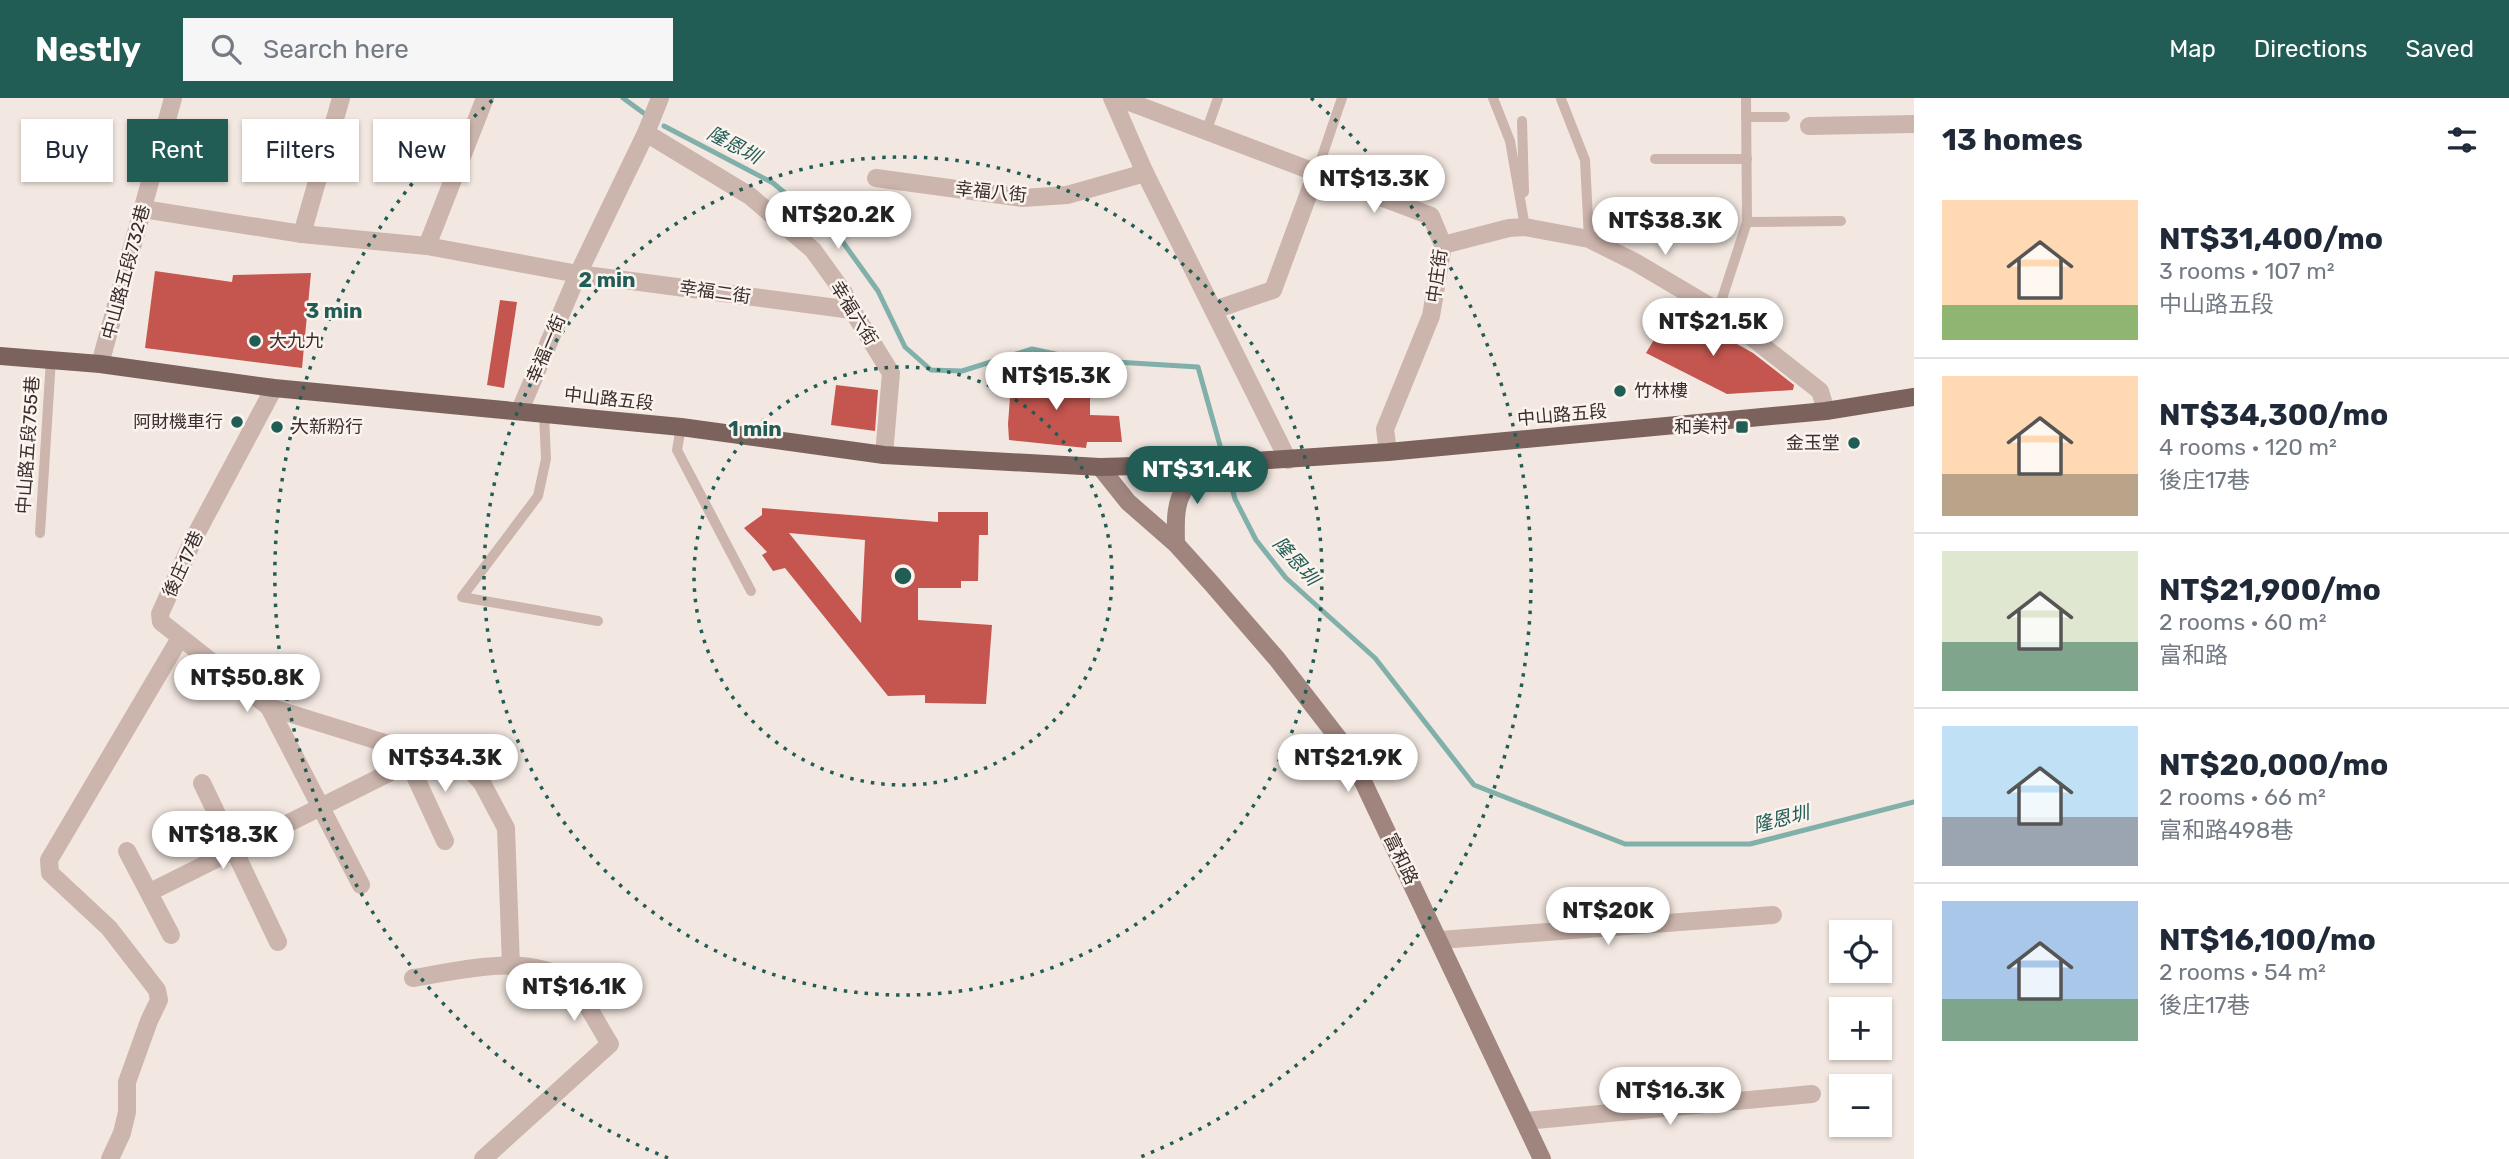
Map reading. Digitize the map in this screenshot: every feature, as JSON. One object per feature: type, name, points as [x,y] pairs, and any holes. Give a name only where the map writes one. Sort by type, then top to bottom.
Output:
[{"type":"main road","name":"中山路五段","points":[[0,356],[100,364],[274,388],[681,427],[884,455],[1100,467],[1212,464],[1388,452],[1826,411],[1914,397]]},
{"type":"street","name":"中山路五段732巷","points":[[100,364],[173,98]]},
{"type":"street","points":[[302,234],[341,98]]},
{"type":"street","points":[[427,246],[485,98]]},
{"type":"street","name":"幸福一街","points":[[520,410],[578,274],[660,98]]},
{"type":"street","points":[[1112,98],[1145,173],[1288,460]]},
{"type":"street","name":"中庄街","points":[[1119,98],[1432,216],[1443,245],[1431,316],[1385,429],[1388,452]]},
{"type":"street","points":[[1809,125],[1914,124]]},
{"type":"street","name":"幸福六街","points":[[646,133],[750,196],[813,250],[844,293],[891,373],[884,455]]},
{"type":"street","name":"幸福八街","points":[[876,178],[1023,198],[1067,195],[1145,173]]},
{"type":"street","points":[[1214,310],[1273,289],[1316,174]]},
{"type":"street","name":"幸福二街","points":[[143,209],[302,234],[427,246],[578,274],[852,310]]},
{"type":"street","points":[[1443,245],[1509,228],[1525,227],[1589,239],[1635,262],[1718,311],[1820,391],[1826,411]]},
{"type":"street","name":"後庄17巷","points":[[274,388],[194,538],[160,614],[161,622],[269,707],[415,758],[469,769],[482,783],[506,828],[511,966]]},
{"type":"street","points":[[1176,544],[1175,513],[1179,500],[1189,481],[1212,464]]},
{"type":"street","name":"富和路","points":[[1100,467],[1128,502],[1176,544],[1277,659],[1349,752],[1542,1159]]},
{"type":"street","points":[[110,1159],[122,1133],[127,1112],[127,1082],[159,1000],[157,990],[109,928],[50,873],[49,860],[180,638]]},
{"type":"street","points":[[269,707],[360,885]]},
{"type":"street","points":[[150,892],[415,758],[445,841]]},
{"type":"street","points":[[202,783],[278,943]]},
{"type":"street","points":[[127,851],[171,935]]},
{"type":"street","points":[[1440,940],[1773,915]]},
{"type":"street","points":[[413,978],[511,966],[554,971],[573,986],[610,1044],[483,1159]]},
{"type":"street","points":[[1525,1121],[1812,1094]]},
{"type":"lane","points":[[1206,132],[1219,98]]},
{"type":"lane","points":[[1316,174],[1342,98]]},
{"type":"lane","points":[[1493,98],[1510,141],[1525,227]]},
{"type":"lane","points":[[1718,311],[1747,222],[1746,98]]},
{"type":"lane","points":[[1561,99],[1586,160],[1589,239]]},
{"type":"lane","points":[[1746,117],[1785,117]]},
{"type":"lane","points":[[1522,121],[1525,227]]},
{"type":"lane","points":[[1655,159],[1746,159]]},
{"type":"lane","points":[[1747,222],[1841,221]]},
{"type":"lane","name":"中山路五段755巷","points":[[40,533],[51,359]]},
{"type":"lane","points":[[544,414],[546,459],[538,496],[462,597],[598,621]]},
{"type":"lane","points":[[681,427],[677,450],[751,591]]},
{"type":"building","points":[[155,271],[232,282],[233,275],[311,273],[302,368],[145,348]]},
{"type":"building","points":[[500,300],[517,302],[504,388],[487,385]]},
{"type":"building","points":[[1673,308],[1753,353],[1794,385],[1793,390],[1727,394],[1646,353]]},
{"type":"building","points":[[1012,371],[1082,378],[1082,388],[1090,388],[1090,415],[1119,416],[1122,442],[1087,442],[1086,448],[1009,440]]},
{"type":"building","points":[[836,385],[878,390],[875,431],[831,425]]},
{"type":"building","points":[[762,508],[938,522],[938,512],[988,512],[988,535],[979,535],[978,581],[961,581],[961,588],[918,588],[918,620],[992,625],[986,704],[925,703],[925,695],[888,696],[785,568],[773,571],[762,555],[767,552],[744,528],[762,515]],"holes":[[[789,533],[865,540],[861,623]]]},
{"type":"waterway","name":"隆恩圳","points":[[623,98],[649,117]]},
{"type":"waterway","name":"隆恩圳","points":[[664,126],[773,183],[842,241],[878,291],[905,347],[931,370],[962,371],[1032,349],[1083,360],[1198,367],[1235,499],[1256,540],[1286,578],[1375,658],[1474,785],[1625,844],[1750,844],[1914,802]]},
{"type":"place","name":"大九九","points":[[255,341]]},
{"type":"place","name":"竹林樓","points":[[1620,391]]},
{"type":"place","name":"阿財機車行","points":[[237,422]]},
{"type":"place","name":"大新粉行","points":[[277,427]]},
{"type":"place","name":"和美村","points":[[1742,427]]},
{"type":"place","name":"金玉堂","points":[[1854,443]]}]
